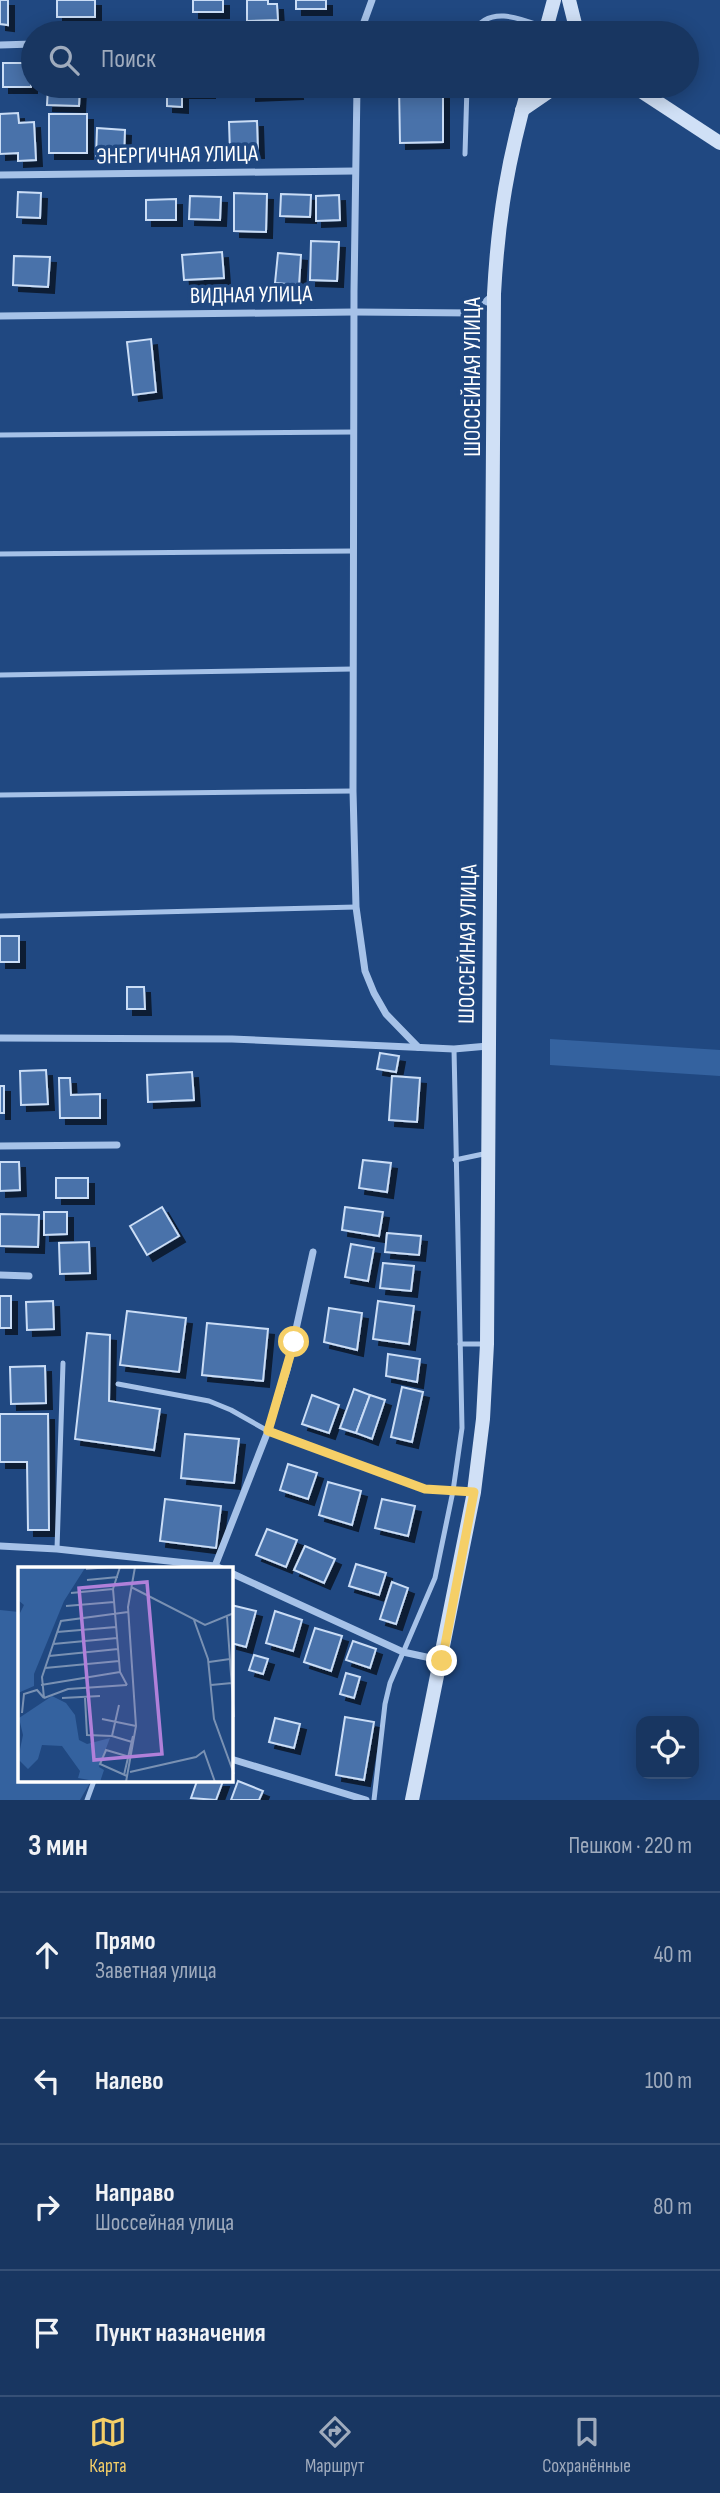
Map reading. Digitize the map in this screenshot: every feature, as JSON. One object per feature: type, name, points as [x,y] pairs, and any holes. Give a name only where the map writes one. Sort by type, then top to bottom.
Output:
[{"type":"street","points":[[364,21],[372,0]]},
{"type":"street","points":[[550,21],[554,0]]},
{"type":"street","points":[[569,0],[574,21]]},
{"type":"street","points":[[0,45],[21,44]]},
{"type":"street","points":[[357,98],[353,551],[356,907],[365,971],[374,993],[386,1014],[418,1047]]},
{"type":"street","name":"ШОССЕЙНАЯ УЛИЦА","points":[[412,1800],[474,1492],[483,1419],[487,1344],[494,294],[497,236],[506,174],[526,98]]},
{"type":"street","points":[[522,110],[540,98]]},
{"type":"street","points":[[651,98],[720,143]]},
{"type":"street","name":"ЭНЕРГИЧНАЯ УЛИЦА","points":[[0,175],[355,171]]},
{"type":"street","name":"ВИДНАЯ УЛИЦА","points":[[0,316],[473,313],[494,294]]},
{"type":"street","points":[[0,1038],[232,1039],[454,1049],[488,1046]]},
{"type":"street","points":[[0,1146],[117,1145]]},
{"type":"street","points":[[0,1546],[57,1549],[219,1567],[287,1370],[313,1252]]},
{"type":"street","points":[[0,1275],[29,1276]]},
{"type":"street","points":[[268,1431],[425,1489],[474,1492]]},
{"type":"street","points":[[233,1574],[403,1652],[442,1661]]},
{"type":"street","points":[[233,1760],[366,1800]]},
{"type":"lane","points":[[484,21],[489,17],[503,15],[519,21]]},
{"type":"lane","points":[[464,153],[466,98]]},
{"type":"lane","points":[[0,435],[354,432]]},
{"type":"lane","points":[[0,554],[353,551]]},
{"type":"lane","points":[[0,675],[353,669]]},
{"type":"lane","points":[[0,795],[353,791]]},
{"type":"lane","points":[[0,916],[356,907]]},
{"type":"lane","points":[[374,1800],[385,1704],[390,1684],[435,1578],[453,1491],[462,1428],[454,1049]]},
{"type":"lane","points":[[455,1160],[488,1153]]},
{"type":"lane","points":[[460,1344],[487,1344]]},
{"type":"lane","points":[[57,1549],[64,1363]]},
{"type":"lane","points":[[118,1384],[209,1401],[268,1431]]},
{"type":"lane","points":[[87,1800],[93,1783]]},
{"type":"shaded area","points":[[550,1039],[720,1050],[720,1076],[550,1065]]},
{"type":"shaded area","points":[[0,1610],[18,1612],[18,1783],[90,1783],[80,1800],[0,1800]]},
{"type":"building","points":[[0,0],[8,0],[8,25],[0,24]]},
{"type":"building","points":[[57,0],[95,0],[95,17],[57,17]]},
{"type":"building","points":[[193,0],[223,0],[223,12],[193,12]]},
{"type":"building","points":[[247,0],[268,0],[268,4],[277,4],[278,20],[247,21]]},
{"type":"building","points":[[296,0],[326,0],[326,9],[296,9]]},
{"type":"building","points":[[3,63],[21,63],[21,87],[3,87]]},
{"type":"building","points":[[47,98],[79,98],[79,106],[47,105]]},
{"type":"building","points":[[167,98],[182,98],[182,107],[167,106]]},
{"type":"building","points":[[399,98],[443,98],[443,142],[400,143]]},
{"type":"building","points":[[18,113],[19,123],[34,122],[36,160],[18,161],[18,153],[0,154],[0,114]]},
{"type":"building","points":[[49,114],[87,114],[87,153],[49,153]]},
{"type":"building","points":[[257,121],[258,152],[230,153],[229,122]]},
{"type":"building","points":[[97,128],[125,130],[124,158],[96,157]]},
{"type":"building","points":[[18,192],[41,193],[40,218],[17,217]]},
{"type":"building","points":[[234,193],[267,194],[266,232],[234,231]]},
{"type":"building","points":[[281,194],[311,195],[310,217],[280,216]]},
{"type":"building","points":[[339,195],[340,220],[316,221],[316,196]]},
{"type":"building","points":[[190,196],[221,197],[220,220],[189,219]]},
{"type":"building","points":[[176,199],[176,220],[146,220],[146,200]]},
{"type":"building","points":[[311,241],[339,242],[337,281],[310,280]]},
{"type":"building","points":[[222,252],[224,278],[184,280],[182,255]]},
{"type":"building","points":[[278,253],[301,255],[299,285],[275,283]]},
{"type":"building","points":[[14,256],[50,257],[48,287],[13,285]]},
{"type":"building","points":[[151,339],[156,392],[133,395],[127,342]]},
{"type":"building","points":[[0,936],[19,936],[19,962],[0,962]]},
{"type":"building","points":[[127,987],[144,987],[145,1009],[127,1009]]},
{"type":"building","points":[[380,1053],[399,1056],[396,1072],[377,1069]]},
{"type":"building","points":[[46,1070],[48,1104],[21,1105],[20,1071]]},
{"type":"building","points":[[192,1072],[194,1100],[148,1102],[147,1075]]},
{"type":"building","points":[[392,1076],[420,1078],[417,1122],[389,1120]]},
{"type":"building","points":[[59,1078],[70,1078],[71,1095],[100,1094],[100,1118],[60,1118]]},
{"type":"building","points":[[0,1086],[4,1086],[4,1113],[0,1113]]},
{"type":"building","points":[[363,1160],[391,1163],[387,1192],[359,1188]]},
{"type":"building","points":[[0,1162],[19,1162],[20,1190],[0,1191]]},
{"type":"building","points":[[56,1178],[88,1178],[88,1198],[56,1198]]},
{"type":"building","points":[[162,1207],[179,1236],[147,1255],[130,1226]]},
{"type":"building","points":[[345,1207],[383,1212],[379,1236],[342,1230]]},
{"type":"building","points":[[44,1212],[67,1212],[67,1234],[44,1235]]},
{"type":"building","points":[[0,1214],[39,1215],[38,1247],[0,1246]]},
{"type":"building","points":[[387,1233],[421,1236],[419,1255],[385,1252]]},
{"type":"building","points":[[89,1242],[90,1273],[60,1274],[59,1243]]},
{"type":"building","points":[[351,1244],[374,1248],[368,1281],[345,1277]]},
{"type":"building","points":[[383,1263],[414,1266],[411,1291],[380,1288]]},
{"type":"building","points":[[0,1296],[11,1296],[11,1328],[0,1328]]},
{"type":"building","points":[[53,1301],[54,1329],[27,1330],[26,1302]]},
{"type":"building","points":[[378,1301],[414,1306],[409,1344],[373,1339]]},
{"type":"building","points":[[329,1308],[362,1313],[357,1350],[324,1342]]},
{"type":"building","points":[[127,1311],[186,1318],[179,1372],[120,1365]]},
{"type":"building","points":[[207,1323],[268,1329],[263,1381],[202,1375]]},
{"type":"building","points":[[87,1333],[110,1335],[109,1401],[160,1409],[154,1450],[75,1439]]},
{"type":"building","points":[[388,1354],[420,1359],[417,1382],[386,1376]]},
{"type":"building","points":[[45,1366],[46,1403],[11,1404],[10,1367]]},
{"type":"building","points":[[402,1387],[423,1392],[412,1442],[391,1437]]},
{"type":"building","points":[[354,1389],[370,1395],[356,1433],[340,1428]]},
{"type":"building","points":[[312,1395],[339,1405],[329,1433],[302,1424]]},
{"type":"building","points":[[370,1395],[385,1400],[372,1439],[356,1433]]},
{"type":"building","points":[[0,1414],[48,1414],[49,1530],[28,1530],[27,1462],[0,1462]]},
{"type":"building","points":[[185,1434],[239,1439],[234,1483],[181,1478]]},
{"type":"building","points":[[288,1464],[317,1473],[308,1499],[280,1490]]},
{"type":"building","points":[[328,1482],[361,1491],[352,1525],[319,1515]]},
{"type":"building","points":[[165,1499],[221,1506],[216,1548],[160,1541]]},
{"type":"building","points":[[382,1499],[415,1506],[408,1536],[375,1528]]},
{"type":"building","points":[[267,1529],[297,1540],[286,1567],[256,1555]]},
{"type":"building","points":[[305,1546],[335,1559],[324,1583],[294,1570]]},
{"type":"building","points":[[356,1564],[386,1573],[379,1595],[349,1586]]},
{"type":"building","points":[[392,1582],[408,1588],[396,1624],[380,1619]]},
{"type":"building","points":[[233,1605],[256,1611],[246,1647],[233,1644]]},
{"type":"building","points":[[275,1611],[302,1620],[293,1651],[266,1643]]},
{"type":"building","points":[[315,1628],[342,1636],[331,1671],[304,1662]]},
{"type":"building","points":[[353,1641],[376,1649],[370,1668],[346,1660]]},
{"type":"building","points":[[254,1655],[268,1659],[263,1674],[249,1670]]},
{"type":"building","points":[[346,1673],[360,1677],[354,1698],[340,1694]]},
{"type":"building","points":[[345,1717],[374,1722],[364,1780],[336,1775]]},
{"type":"building","points":[[275,1718],[300,1724],[294,1748],[269,1742]]},
{"type":"building","points":[[238,1781],[263,1791],[259,1800],[231,1800]]},
{"type":"building","points":[[196,1783],[222,1783],[216,1800],[191,1798]]},
{"type":"route","points":[[294,1342],[268,1431],[425,1489],[474,1492],[442,1661]]}]
